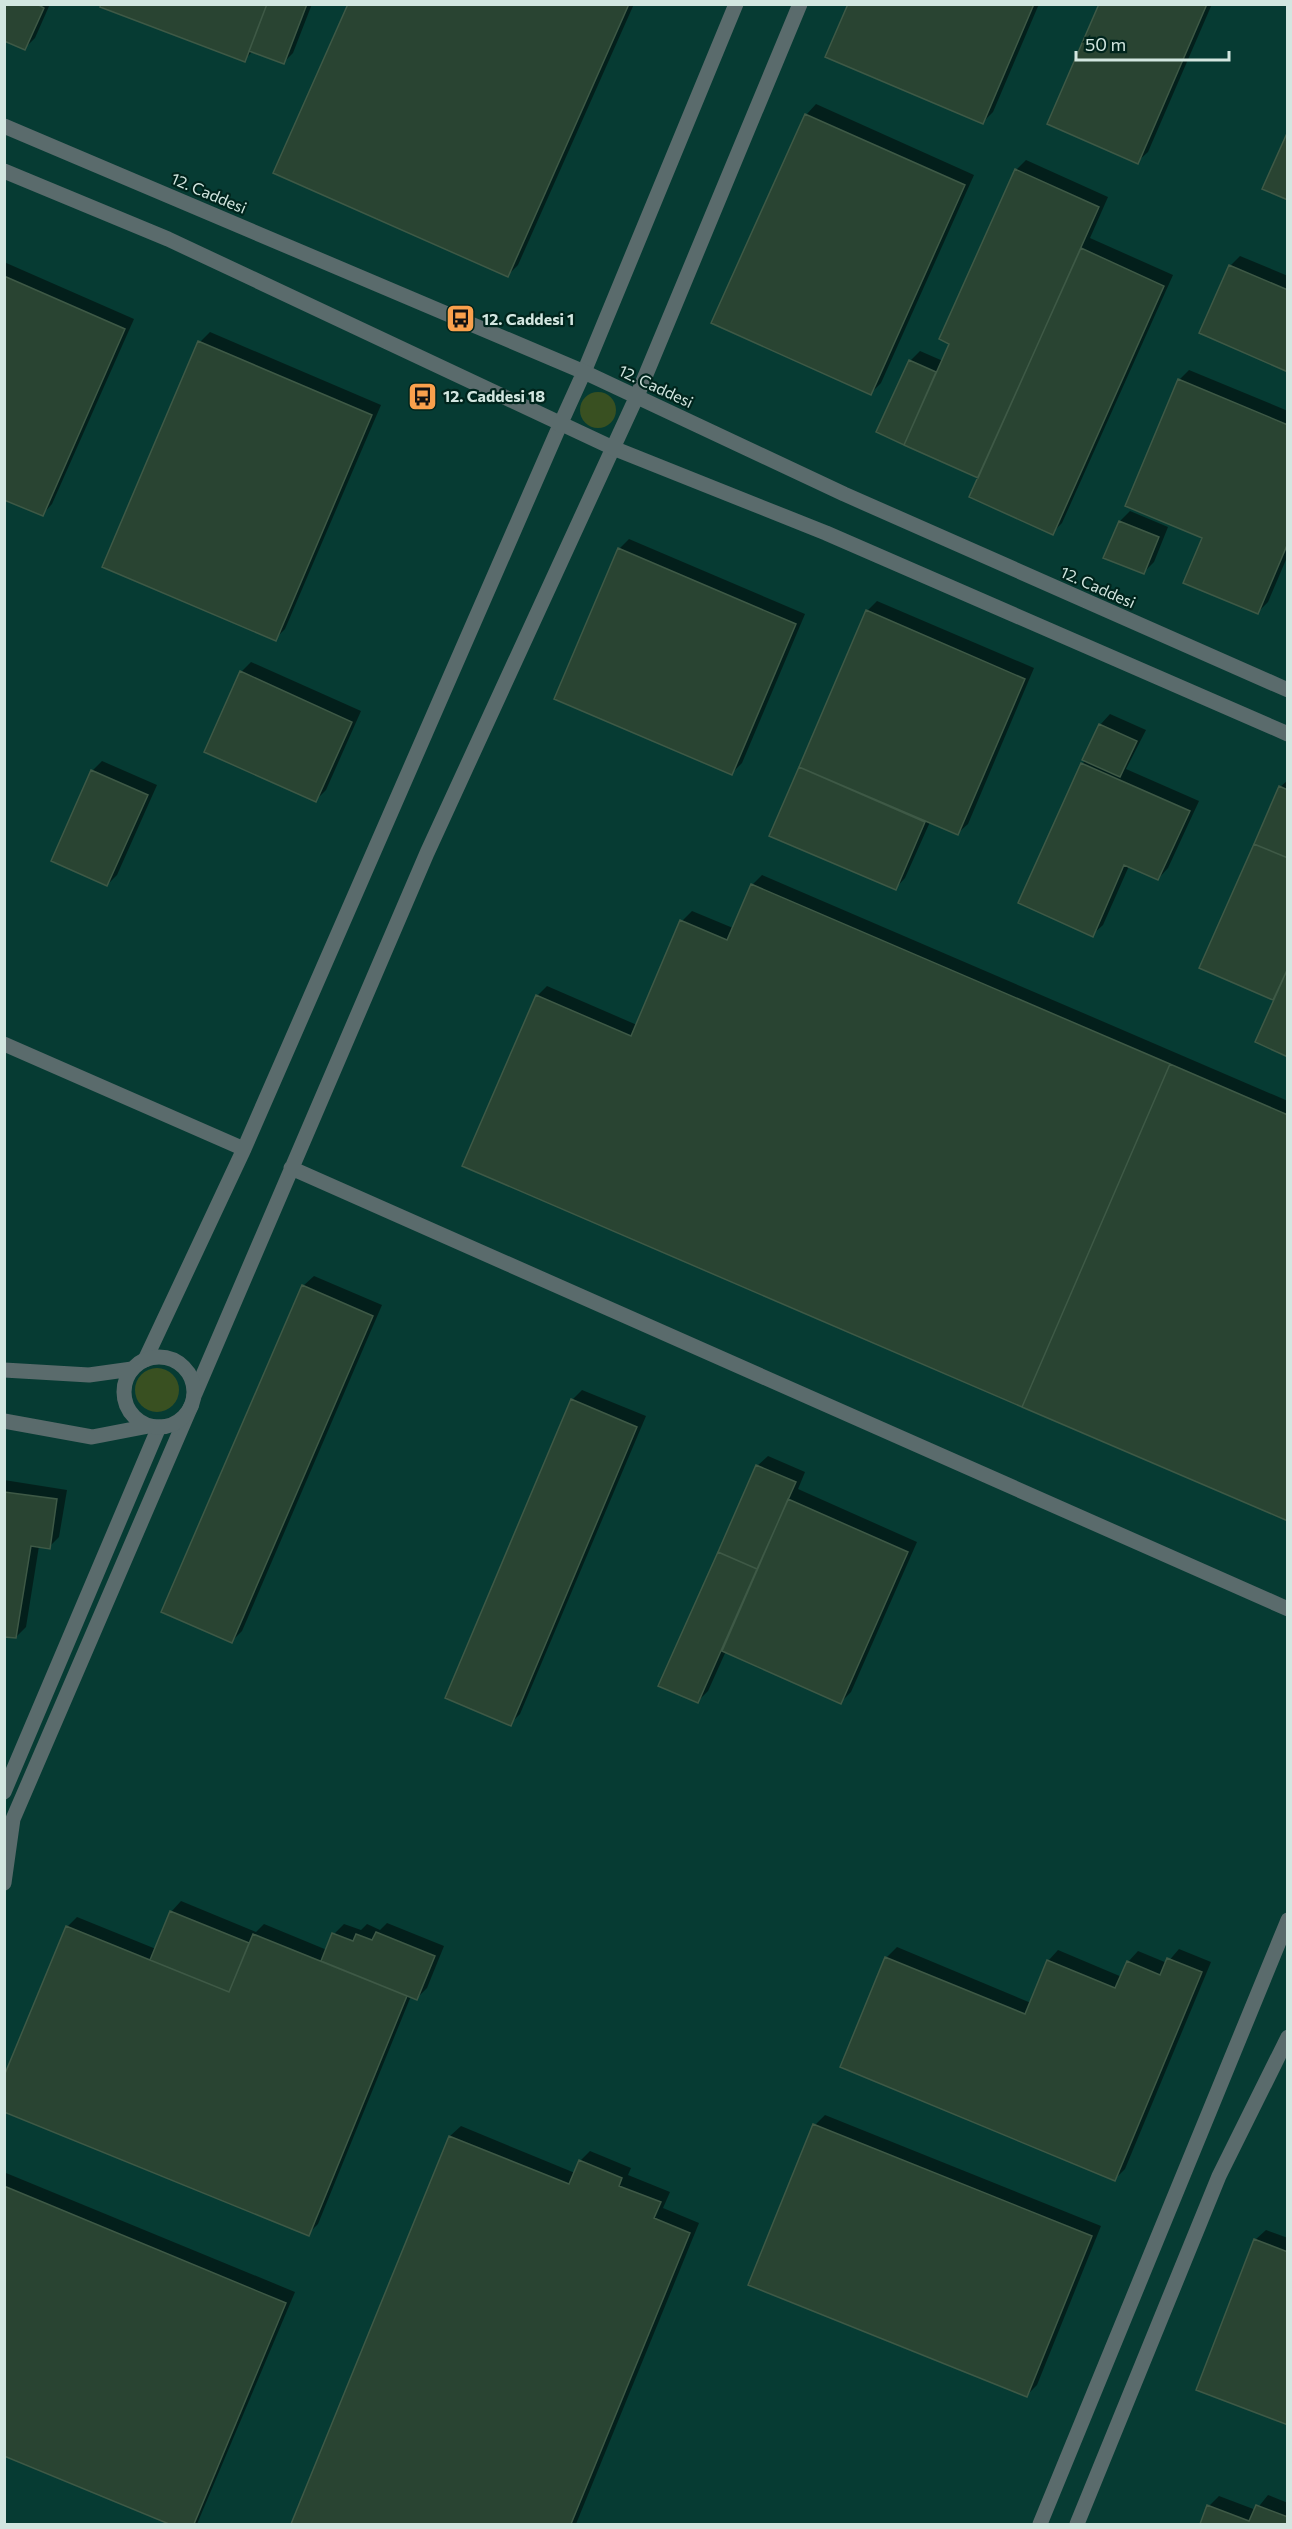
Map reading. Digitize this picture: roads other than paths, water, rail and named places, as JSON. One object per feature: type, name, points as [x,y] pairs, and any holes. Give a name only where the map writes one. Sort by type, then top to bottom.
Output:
[{"type":"street","points":[[154,1427],[132,1415],[127,1407],[124,1387],[138,1364],[244,1149],[584,372],[736,4]]},
{"type":"street","points":[[4,1882],[13,1819],[427,853],[637,396],[800,4]]},
{"type":"street","name":"12. Caddesi","points":[[4,126],[584,372],[844,494],[1287,690]]},
{"type":"street","points":[[4,171],[168,239],[560,425],[826,533],[1287,734]]},
{"type":"street","points":[[4,1044],[244,1149]]},
{"type":"street","points":[[291,1168],[1287,1609]]},
{"type":"street","points":[[4,1370],[89,1375],[138,1364],[159,1356],[178,1362],[191,1377],[193,1401],[178,1421],[168,1427],[154,1427],[92,1437],[4,1421]]},
{"type":"street","points":[[4,1792],[154,1427]]},
{"type":"street","points":[[1040,2524],[1287,1923]]},
{"type":"street","points":[[1077,2524],[1219,2176],[1287,2037]]},
{"type":"place","name":"12. Caddesi 1","points":[[461,319]]},
{"type":"place","name":"12. Caddesi 18","points":[[422,396]]}]
